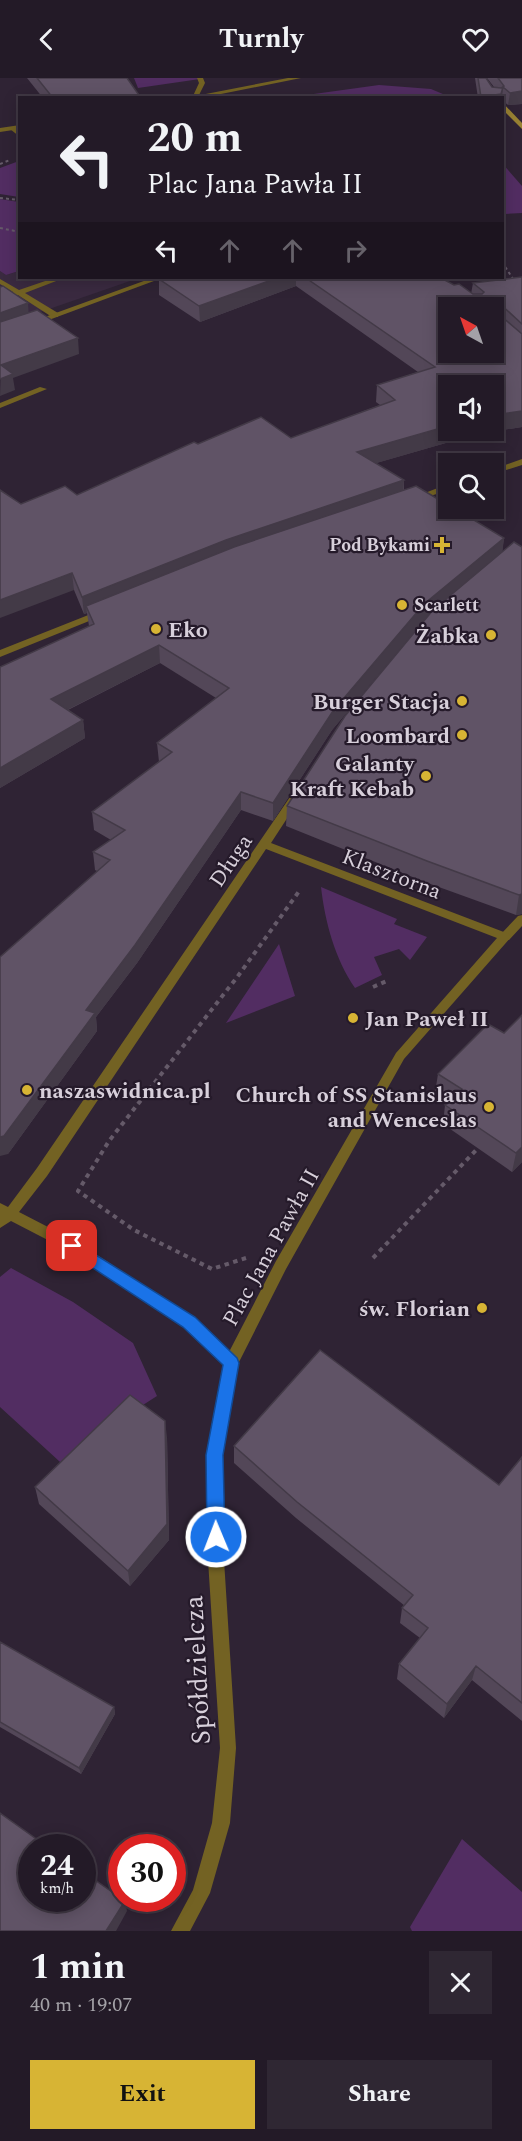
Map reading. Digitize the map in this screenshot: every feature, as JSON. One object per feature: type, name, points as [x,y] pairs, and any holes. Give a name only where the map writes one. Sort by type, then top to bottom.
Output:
[{"type":"main road","points":[[504,106],[522,127]]},
{"type":"street","points":[[196,96],[202,83],[200,78]]},
{"type":"street","points":[[196,96],[298,78]]},
{"type":"street","points":[[0,130],[16,128]]},
{"type":"street","points":[[0,299],[57,279]]},
{"type":"street","points":[[22,327],[155,279]]},
{"type":"street","points":[[0,281],[55,315]]},
{"type":"street","points":[[0,406],[43,389]]},
{"type":"street","points":[[504,468],[522,462]]},
{"type":"street","points":[[405,502],[438,490]]},
{"type":"street","points":[[0,654],[109,610]]},
{"type":"street","name":"Długa","points":[[4,1214],[116,1066],[299,793]]},
{"type":"street","name":"Klasztorna","points":[[266,845],[505,937]]},
{"type":"street","name":"Plac Jana Pawła II","points":[[4,1214],[72,1246],[189,1322],[231,1363],[281,1265],[400,1056],[522,919]]},
{"type":"street","name":"Spółdzielcza","points":[[180,1931],[201,1893],[221,1823],[227,1759],[216,1560],[215,1455],[231,1363]]},
{"type":"path","points":[[0,198],[18,200]]},
{"type":"path","points":[[0,228],[18,232]]},
{"type":"path","points":[[504,265],[516,283]]},
{"type":"path","points":[[504,269],[510,273]]},
{"type":"path","points":[[281,1265],[254,1255],[212,1269],[134,1230],[78,1191],[109,1141],[238,976],[318,865]]},
{"type":"path","points":[[373,987],[389,980]]},
{"type":"path","points":[[373,1258],[486,1140]]},
{"type":"shaded area","points":[[134,78],[200,78],[200,79],[138,88]]},
{"type":"shaded area","points":[[379,85],[431,89],[448,96],[299,96]]},
{"type":"shaded area","points":[[18,161],[18,197],[0,194],[0,168]]},
{"type":"shaded area","points":[[504,165],[522,186],[522,213],[504,214]]},
{"type":"shaded area","points":[[0,199],[18,202],[18,271],[6,275],[0,271]]},
{"type":"shaded area","points":[[0,271],[6,275],[18,271],[18,279],[127,279],[130,281],[0,326]]},
{"type":"shaded area","points":[[321,887],[397,919],[394,924],[427,937],[410,960],[399,949],[374,957],[382,975],[355,988],[332,940]]},
{"type":"shaded area","points":[[279,944],[295,996],[226,1023]]},
{"type":"shaded area","points":[[11,1268],[73,1302],[133,1343],[157,1396],[132,1412],[71,1472],[0,1407],[0,1277]]},
{"type":"shaded area","points":[[462,1839],[522,1892],[522,1931],[412,1931],[410,1927]]},
{"type":"building","points":[[37,78],[127,78],[140,96],[51,96]]},
{"type":"building","points":[[478,78],[486,78],[492,87],[501,88],[504,86],[498,78],[522,78],[522,91],[510,93],[503,87],[501,94],[481,96]]},
{"type":"building","points":[[522,277],[522,324],[504,307],[504,297],[438,297],[438,363],[504,363],[504,319],[522,334],[522,411],[504,414],[504,375],[438,375],[438,429],[357,452],[404,480],[226,540],[82,597],[72,573],[0,600],[0,490],[21,504],[65,486],[77,495],[194,442],[198,444],[261,417],[291,438],[395,400],[377,385],[435,367],[307,279],[443,279],[454,285],[459,284],[473,294],[484,292],[473,283]]},
{"type":"building","points":[[159,279],[274,279],[199,306]]},
{"type":"building","points":[[3,286],[28,303],[0,313],[0,287]]},
{"type":"building","points":[[37,310],[78,338],[1,365],[13,374],[0,379],[0,322]]},
{"type":"building","points":[[416,486],[438,499],[438,519],[472,519],[504,538],[424,604],[333,711],[273,803],[241,792],[135,945],[86,1010],[95,1013],[4,1136],[0,1137],[0,957],[110,860],[93,852],[125,830],[92,812],[172,752],[157,743],[229,688],[159,645],[51,699],[83,720],[0,768],[0,667],[94,624],[86,606],[234,547]]},
{"type":"building","points":[[514,542],[522,547],[522,894],[519,895],[287,806],[345,716],[433,610]]},
{"type":"building","points":[[522,1015],[522,1147],[516,1153],[445,1105],[462,1089],[438,1074],[488,1024],[504,1033]]},
{"type":"building","points":[[320,1350],[499,1485],[522,1457],[522,1703],[476,1666],[447,1704],[399,1664],[428,1628],[402,1608],[413,1595],[297,1502],[234,1446]]},
{"type":"building","points":[[130,1395],[165,1421],[167,1524],[128,1571],[35,1487]]},
{"type":"building","points":[[0,1642],[114,1707],[79,1768],[0,1722]]},
{"type":"building","points":[[0,1813],[29,1834],[18,1834],[18,1912],[96,1912],[96,1881],[108,1889],[108,1912],[118,1912],[106,1931],[0,1931]]},
{"type":"place","name":"Pod Bykami","points":[[442,545]]},
{"type":"place","name":"Scarlett","points":[[402,605]]},
{"type":"place","name":"Eko","points":[[156,629]]},
{"type":"place","name":"Żabka","points":[[491,635]]},
{"type":"place","name":"Burger Stacja","points":[[462,701]]},
{"type":"place","name":"Loombard","points":[[462,735]]},
{"type":"place","name":"Galanty Kraft Kebab","points":[[426,776]]},
{"type":"place","name":"Jan Paweł II","points":[[353,1018]]},
{"type":"place","name":"naszaswidnica.pl","points":[[27,1090]]},
{"type":"place","name":"Church of SS Stanislaus and Wenceslas","points":[[489,1107]]},
{"type":"place","name":"św. Florian","points":[[482,1308]]},
{"type":"route","points":[[72,1246],[189,1322],[231,1363],[215,1455],[216,1537]]}]
